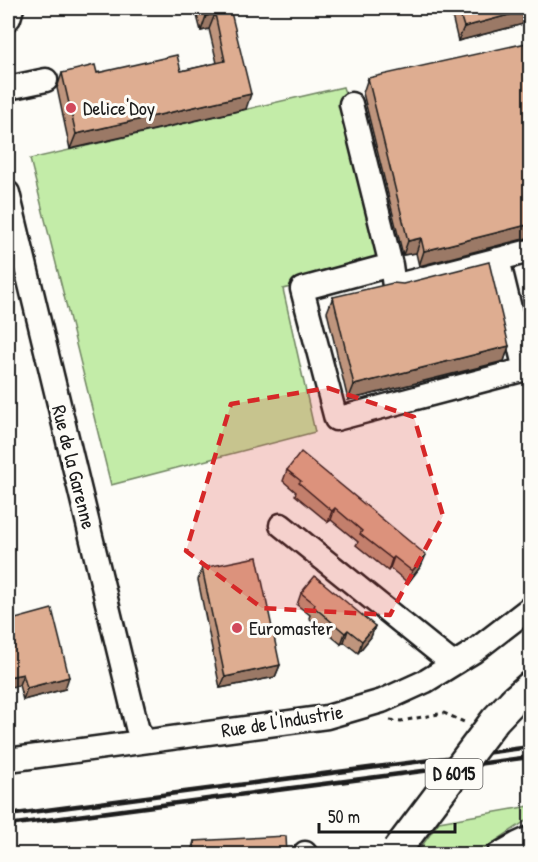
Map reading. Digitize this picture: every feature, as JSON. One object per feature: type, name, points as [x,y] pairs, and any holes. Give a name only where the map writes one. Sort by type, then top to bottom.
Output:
[{"type":"main road","name":"D 6015","points":[[395,852],[495,720],[522,693]]},
{"type":"street","points":[[8,19],[12,8]]},
{"type":"street","points":[[8,88],[46,80]]},
{"type":"street","points":[[351,104],[394,285],[531,251]]},
{"type":"street","name":"Rue de la Garenne","points":[[8,193],[142,741]]},
{"type":"street","points":[[391,266],[302,289],[336,419],[528,369],[498,259]]},
{"type":"street","points":[[281,525],[453,664]]},
{"type":"street","name":"Rue de l'Industrie","points":[[8,760],[327,717],[382,700],[426,681],[473,652],[531,608]]},
{"type":"street","points":[[499,855],[531,838]]},
{"type":"path","points":[[381,718],[402,721],[444,713],[465,722],[472,719]]},
{"type":"path","points":[[446,855],[457,848],[468,849],[478,855]]},
{"type":"highlighted area","points":[[328,388],[414,417],[443,516],[390,615],[262,608],[186,551],[231,404]]},
{"type":"green space","points":[[343,87],[351,112],[386,262],[283,289],[315,432],[111,485],[30,159]]},
{"type":"green space","points":[[530,806],[530,818],[476,854],[416,854],[439,822]]},
{"type":"building","points":[[204,8],[230,8],[251,94],[76,134],[62,73],[95,65],[97,73],[177,55],[181,71],[225,61],[215,14],[206,16]]},
{"type":"building","points":[[458,8],[531,8],[531,9],[464,27]]},
{"type":"building","points":[[531,42],[531,224],[424,251],[421,238],[408,241],[368,78]]},
{"type":"building","points":[[489,262],[509,346],[354,385],[333,297],[393,283],[403,284]]},
{"type":"building","points":[[301,452],[426,555],[412,571],[394,557],[392,559],[360,534],[362,531],[335,508],[332,511],[299,483],[301,481],[287,470]]},
{"type":"building","name":"Euromaster","points":[[257,557],[280,665],[225,677],[202,568]]},
{"type":"building","points":[[315,576],[375,626],[362,641],[348,630],[345,633],[301,593]]},
{"type":"building","points":[[52,609],[69,677],[27,688],[23,674],[8,677],[8,621]]},
{"type":"building","points":[[286,836],[287,855],[195,855],[194,841]]},
{"type":"railway","points":[[8,815],[530,747]]},
{"type":"railway","points":[[8,825],[530,757]]},
{"type":"place","name":"Delice'Doy","points":[[71,108]]},
{"type":"place","name":"Euromaster","points":[[237,628]]}]
